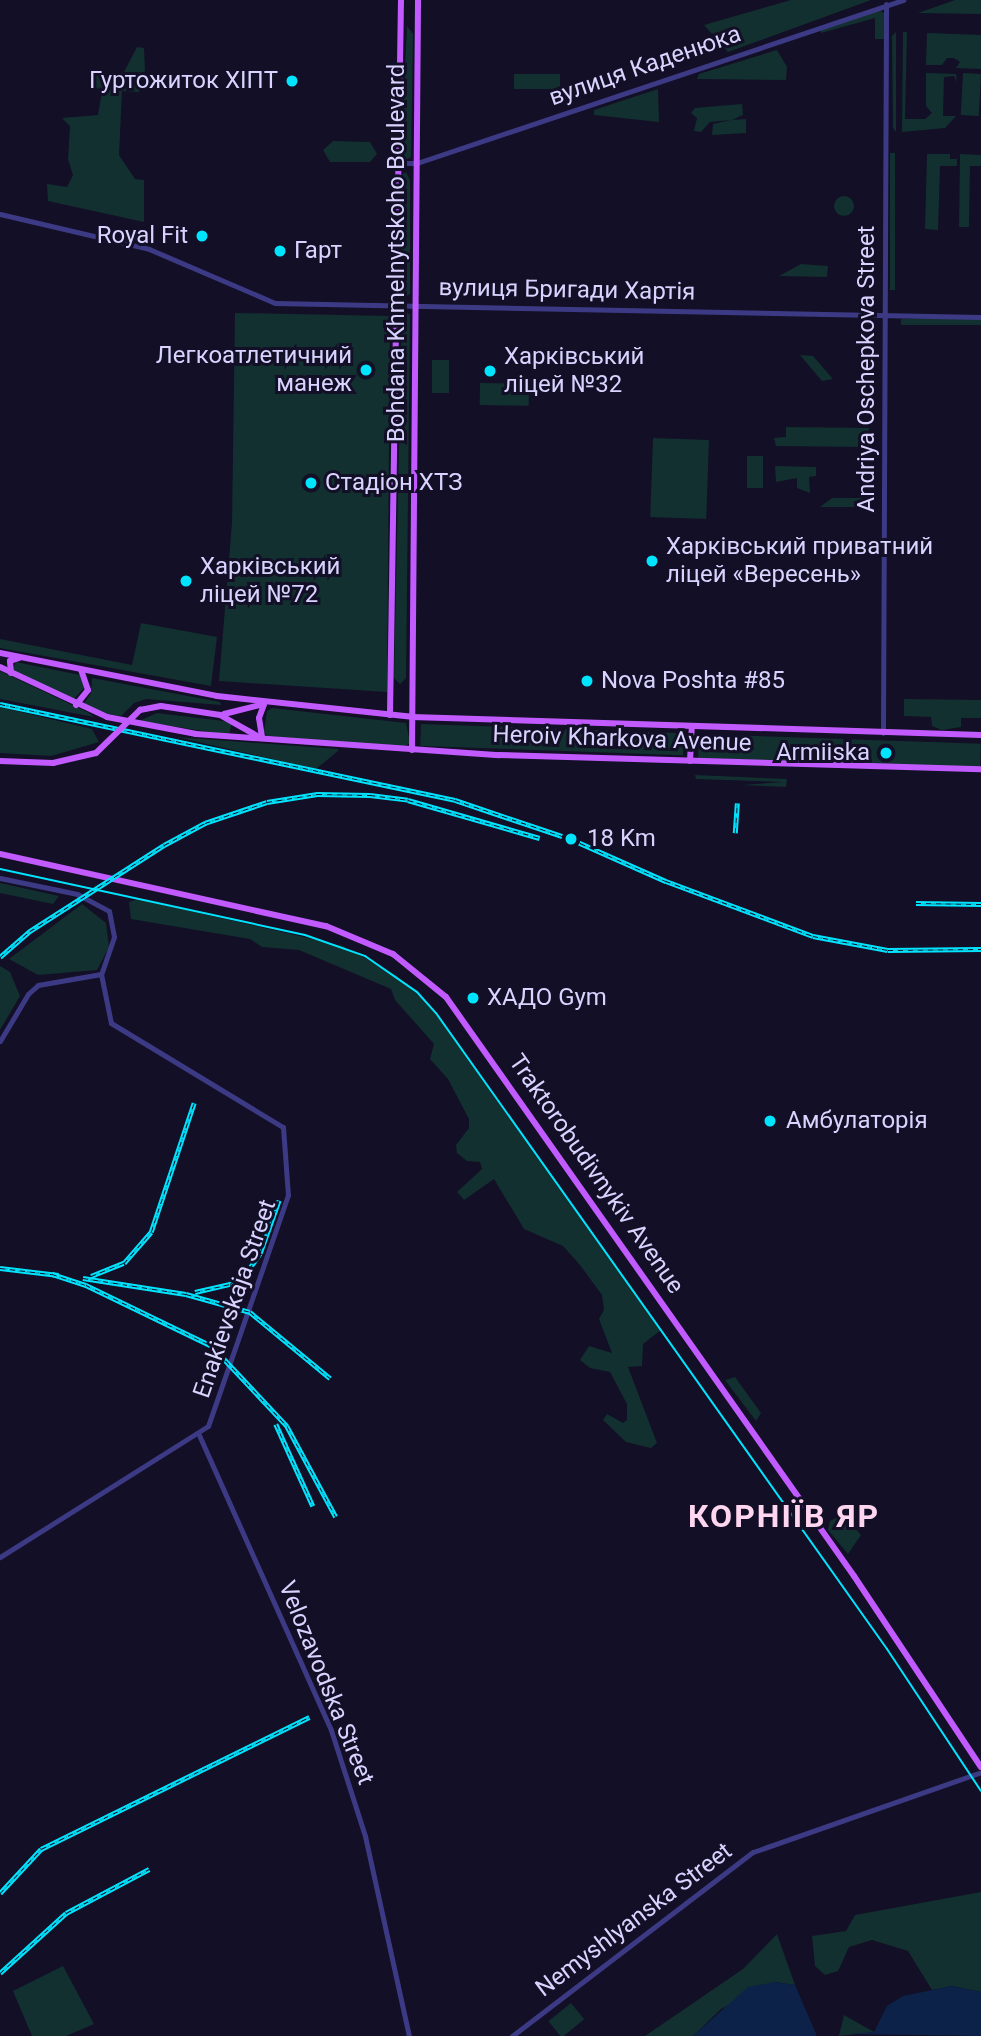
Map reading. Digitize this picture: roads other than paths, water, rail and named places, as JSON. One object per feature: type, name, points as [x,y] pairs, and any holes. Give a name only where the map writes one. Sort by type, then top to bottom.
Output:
[{"type":"main road","name":"Bohdana Khmelnytskoho Boulevard","points":[[390,715],[401,0]]},
{"type":"main road","name":"Bohdana Khmelnytskoho Boulevard","points":[[412,750],[418,0]]},
{"type":"main road","name":"Heroiv Kharkova Avenue","points":[[0,653],[265,703],[412,717],[981,735]]},
{"type":"main road","points":[[10,673],[10,661],[24,658]]},
{"type":"main road","name":"Heroiv Kharkova Avenue","points":[[0,667],[76,705],[159,729],[412,750],[981,769]]},
{"type":"main road","points":[[76,705],[88,690],[81,670]]},
{"type":"main road","points":[[220,715],[265,703]]},
{"type":"main road","points":[[262,739],[259,718],[265,703]]},
{"type":"main road","points":[[0,761],[52,763],[96,753],[140,710],[161,706],[220,715],[262,739]]},
{"type":"main road","points":[[690,761],[692,727]]},
{"type":"main road","name":"Traktorobudivnykiv Avenue","points":[[0,854],[327,926],[393,954],[446,997],[854,1576],[981,1767]]},
{"type":"street","name":"вулиця Каденюка","points":[[398,163],[417,163],[903,0]]},
{"type":"street","name":"Andriya Oschepkova Street","points":[[883,733],[886,4]]},
{"type":"street","name":"вулиця Бригади Хартія","points":[[0,214],[149,249],[275,303],[415,303],[981,317]]},
{"type":"street","points":[[0,878],[77,894],[106,908],[113,918],[114,937],[101,974],[38,985],[28,994],[0,1041]]},
{"type":"street","name":"Enakievskaja Street","points":[[101,974],[115,1027],[283,1127],[288,1195],[214,1417],[199,1435]]},
{"type":"street","points":[[0,1557],[199,1435]]},
{"type":"street","name":"Velozavodska Street","points":[[199,1435],[331,1730],[365,1836],[409,2036]]},
{"type":"street","name":"Nemyshlyanska Street","points":[[512,2036],[752,1852],[981,1772]]},
{"type":"water","points":[[775,1982],[795,1985],[817,2036],[693,2036],[748,1987]]},
{"type":"water","points":[[952,1986],[981,1992],[981,2036],[849,2034],[874,2032],[887,2006],[903,1996]]},
{"type":"tram line","points":[[0,869],[305,935],[365,956],[417,992],[436,1013],[887,1649],[981,1791]]},
{"type":"railway","points":[[0,704],[455,800],[571,839],[666,881],[813,936],[888,950],[981,949]]},
{"type":"railway","points":[[0,957],[30,931],[164,845],[205,823],[267,802],[317,794],[370,795],[408,800],[540,838]]},
{"type":"railway","points":[[735,833],[737,803]]},
{"type":"railway","points":[[916,903],[981,904]]},
{"type":"railway","points":[[91,1276],[124,1263],[151,1232],[194,1103]]},
{"type":"railway","points":[[195,1292],[230,1284],[249,1269],[260,1253],[279,1200]]},
{"type":"railway","points":[[0,1268],[59,1275]]},
{"type":"railway","points":[[52,1274],[86,1285],[212,1346],[287,1426],[336,1517]]},
{"type":"railway","points":[[83,1278],[186,1294],[250,1312],[330,1378]]},
{"type":"railway","points":[[276,1424],[313,1506]]},
{"type":"railway","points":[[0,1893],[41,1849],[309,1717]]},
{"type":"railway","points":[[0,1973],[66,1913],[149,1869]]},
{"type":"place","name":"Гуртожиток ХІПТ","points":[[292,81]]},
{"type":"place","name":"Royal Fit","points":[[202,236]]},
{"type":"place","name":"Гарт","points":[[280,251]]},
{"type":"place","name":"Легкоатлетичний манеж","points":[[366,370]]},
{"type":"place","name":"Харківський ліцей №32","points":[[490,371]]},
{"type":"place","name":"Стадіон ХТЗ","points":[[311,483]]},
{"type":"place","name":"Харківський приватний ліцей «Вересень»","points":[[652,561]]},
{"type":"place","name":"Харківський ліцей №72","points":[[186,581]]},
{"type":"place","name":"Nova Poshta #85","points":[[587,681]]},
{"type":"place","name":"Armiiska","points":[[886,753]]},
{"type":"place","name":"18 Km","points":[[571,839]]},
{"type":"place","name":"ХАДО Gym","points":[[473,998]]},
{"type":"place","name":"Амбулаторія","points":[[770,1121]]},
{"type":"district","name":"КОРНІЇВ ЯР","points":[[784,1516]]}]
